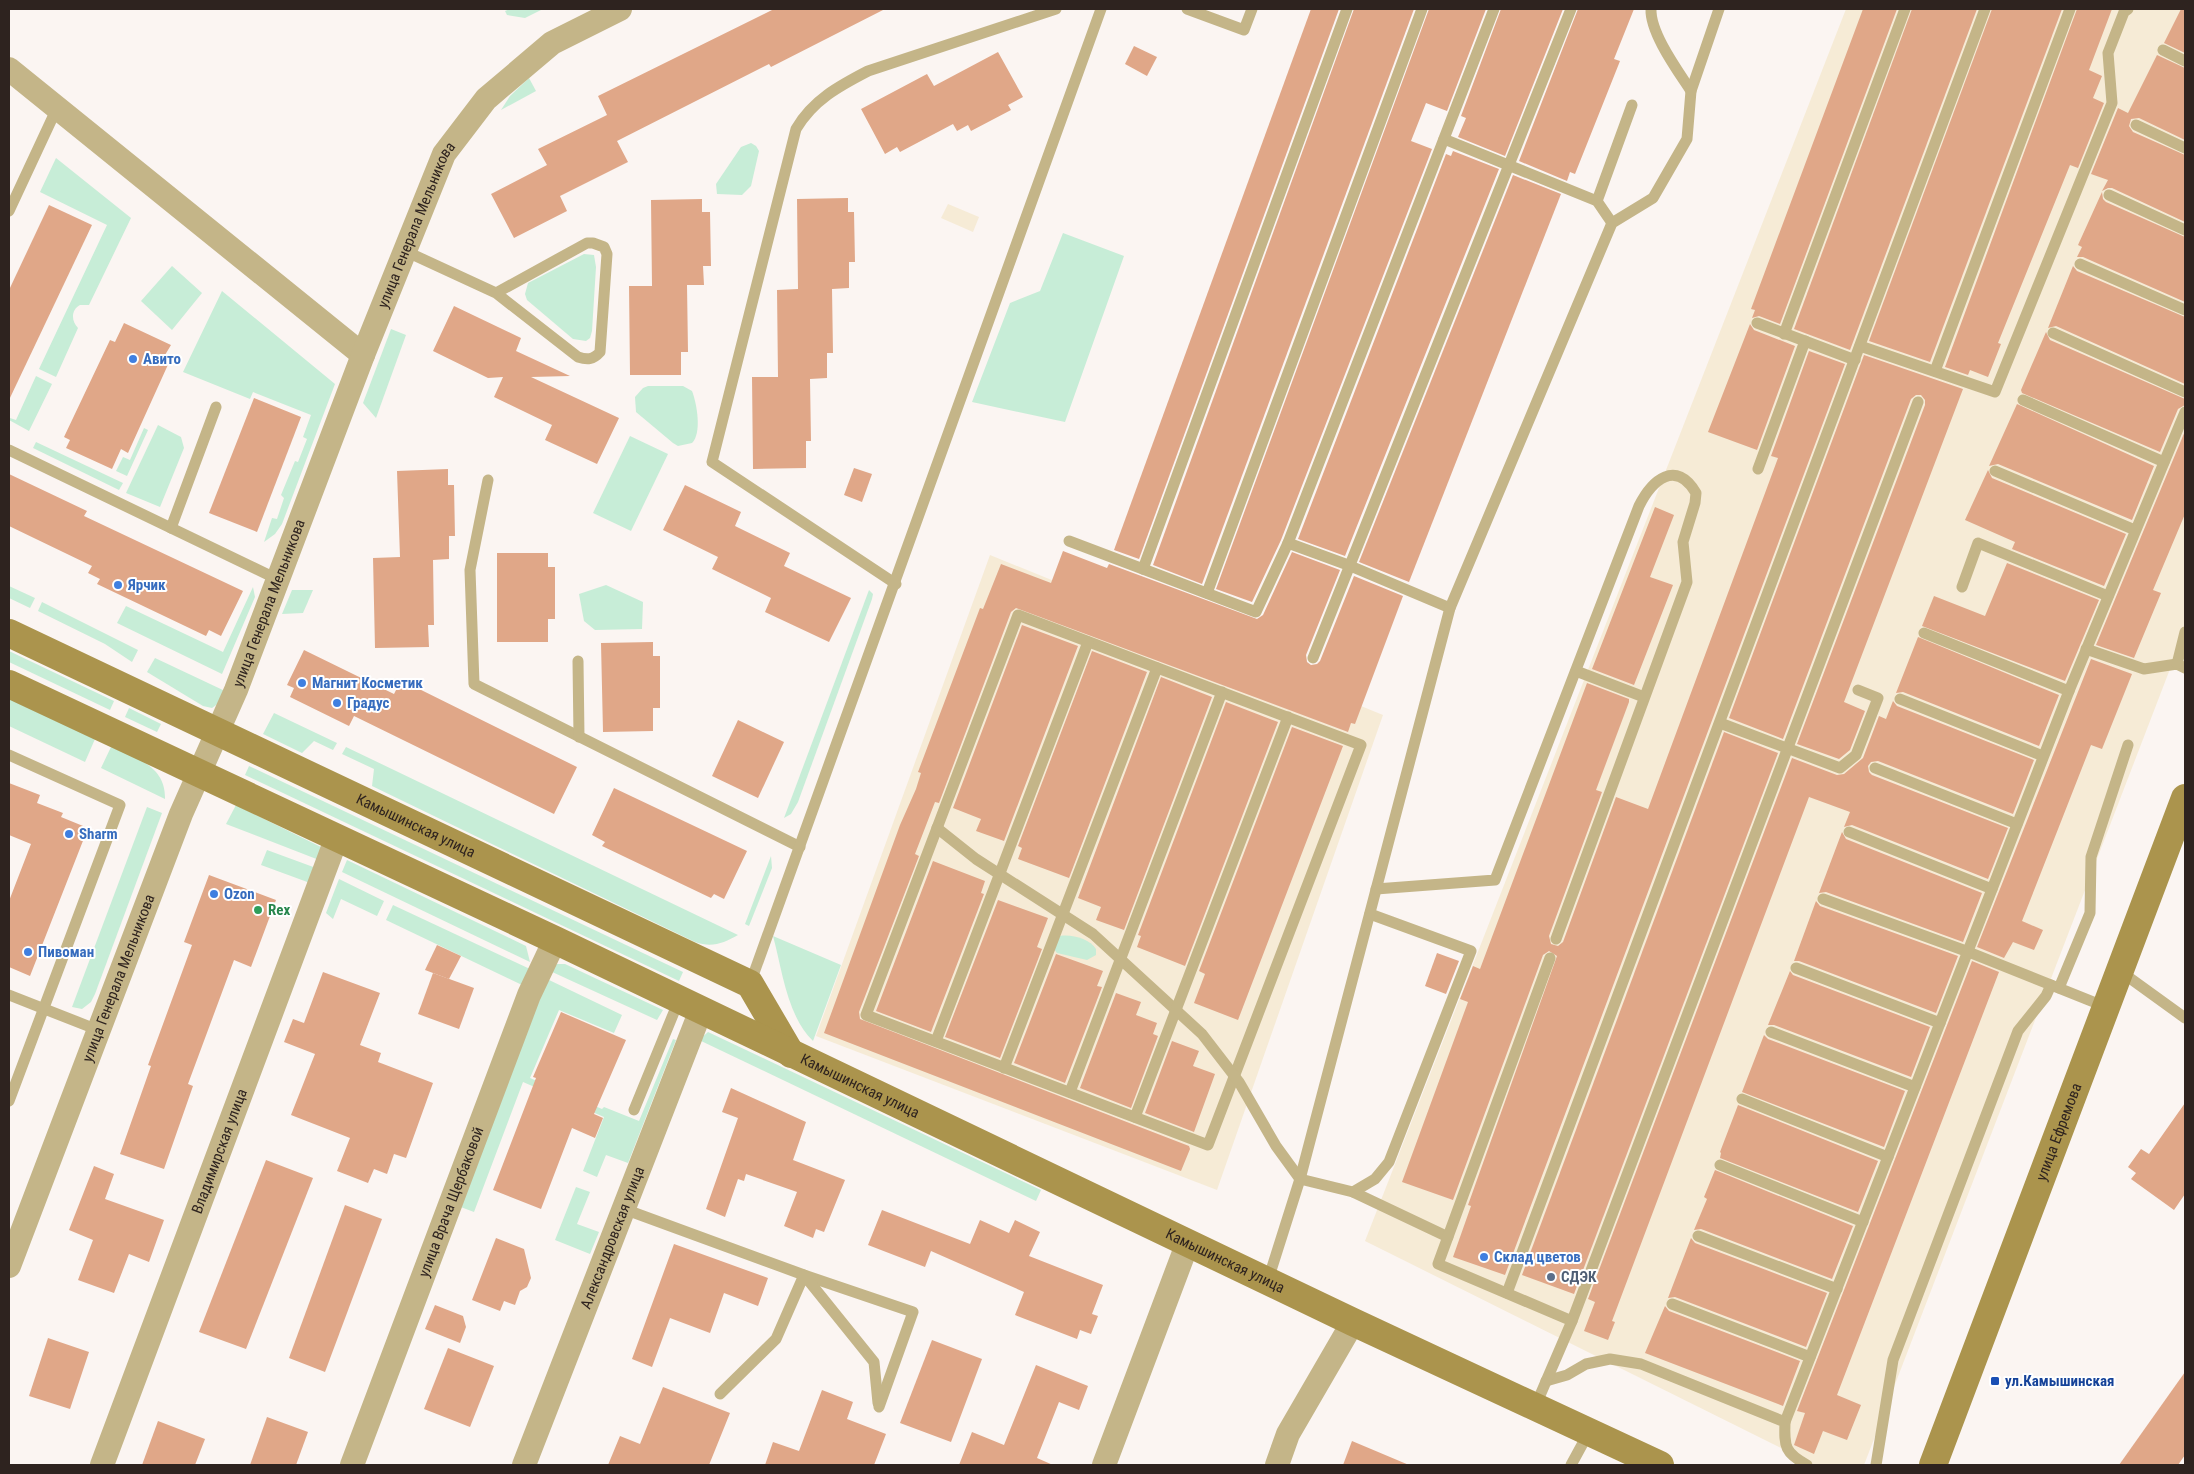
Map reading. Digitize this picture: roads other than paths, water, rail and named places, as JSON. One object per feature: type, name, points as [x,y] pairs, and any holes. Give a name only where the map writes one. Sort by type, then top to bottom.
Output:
[{"type":"street","name":"улица Генерала Мельникова","points":[[9,1266],[181,814],[236,690],[363,355],[444,154],[486,99],[552,43],[620,9]]},
{"type":"street","points":[[9,69],[363,355]]},
{"type":"street","name":"Камышинская улица","points":[[9,633],[750,984],[791,1054]]},
{"type":"street","name":"Камышинская улица","points":[[9,684],[555,940],[1353,1322],[1660,1465]]},
{"type":"street","name":"улица Ефремова","points":[[1933,1465],[2185,798]]},
{"type":"street","name":"Владимирская улица","points":[[102,1465],[337,837]]},
{"type":"street","name":"улица Врача Щербаковой","points":[[352,1465],[529,995],[555,940]]},
{"type":"street","name":"Александровская улица","points":[[524,1465],[624,1209],[690,1005]]},
{"type":"street","points":[[1104,1465],[1188,1242]]},
{"type":"street","points":[[1277,1465],[1288,1434],[1353,1322]]},
{"type":"lane","points":[[896,584],[712,462],[796,129],[804,116],[819,100],[840,85],[868,71],[1056,9]]},
{"type":"lane","points":[[750,984],[896,584],[1101,9]]},
{"type":"lane","points":[[1187,9],[1244,30],[1252,9]]},
{"type":"lane","points":[[1142,569],[1347,9]]},
{"type":"lane","points":[[1207,593],[1422,9]]},
{"type":"lane","points":[[1069,541],[1256,612],[1288,543],[1494,9]]},
{"type":"lane","points":[[1313,658],[1348,565],[1571,9]]},
{"type":"lane","points":[[1651,9],[1650,14],[1661,42],[1690,92]]},
{"type":"lane","points":[[1268,1280],[1300,1179],[1450,608],[1612,223],[1654,198],[1687,139],[1690,92],[1719,9]]},
{"type":"lane","points":[[1784,334],[1905,9]]},
{"type":"lane","points":[[1508,1293],[1985,9]]},
{"type":"lane","points":[[1935,371],[2070,9]]},
{"type":"lane","points":[[1860,346],[1995,392],[2112,103],[2108,53],[2124,12],[2128,9]]},
{"type":"lane","points":[[2163,50],[2185,61]]},
{"type":"lane","points":[[1597,202],[1632,105]]},
{"type":"lane","points":[[9,211],[57,108]]},
{"type":"lane","points":[[2136,126],[2185,148]]},
{"type":"lane","points":[[1444,139],[1597,202],[1612,223]]},
{"type":"lane","points":[[2109,195],[2185,230]]},
{"type":"lane","points":[[405,252],[496,293],[578,357],[586,359],[596,358],[600,352],[606,254],[604,247],[587,243],[496,293]]},
{"type":"lane","points":[[2080,264],[2185,310]]},
{"type":"lane","points":[[1757,323],[1855,360]]},
{"type":"lane","points":[[2053,332],[2185,392]]},
{"type":"lane","points":[[1758,469],[1805,341]]},
{"type":"lane","points":[[2023,400],[2164,462]]},
{"type":"lane","points":[[1535,1407],[1572,1321],[1918,402]]},
{"type":"lane","points":[[170,528],[216,407]]},
{"type":"lane","points":[[1807,1465],[1791,1456],[1784,1442],[1785,1422],[2068,691],[2185,412]]},
{"type":"lane","points":[[9,450],[277,579]]},
{"type":"lane","points":[[1995,471],[2135,530]]},
{"type":"lane","points":[[1376,889],[1495,880],[1647,490],[1657,481],[1670,475],[1678,476],[1688,482],[1696,493],[1696,503],[1683,542],[1687,582],[1556,939]]},
{"type":"lane","points":[[488,480],[470,570],[474,684],[800,847]]},
{"type":"lane","points":[[1962,588],[1978,542],[2108,596]]},
{"type":"lane","points":[[1288,543],[1348,565],[1450,608]]},
{"type":"lane","points":[[1018,615],[1088,642],[1361,745],[1208,1145],[866,1015],[1018,615]]},
{"type":"lane","points":[[2086,649],[2144,669],[2181,666],[2185,632]]},
{"type":"lane","points":[[1924,633],[2068,691]]},
{"type":"lane","points":[[936,1042],[1088,642]]},
{"type":"lane","points":[[578,660],[579,737]]},
{"type":"lane","points":[[1004,1068],[1157,668]]},
{"type":"lane","points":[[1576,671],[1644,697]]},
{"type":"lane","points":[[1720,723],[1840,768],[1856,755],[1878,698],[1858,690]]},
{"type":"lane","points":[[1070,1092],[1222,692]]},
{"type":"lane","points":[[1900,699],[2043,756]]},
{"type":"lane","points":[[1135,1117],[1288,717]]},
{"type":"lane","points":[[1876,1465],[1893,1360],[2018,1031],[2055,986],[2090,913],[2091,857],[2128,745]]},
{"type":"lane","points":[[9,755],[120,805],[9,1101]]},
{"type":"lane","points":[[1875,768],[2017,824]]},
{"type":"lane","points":[[937,828],[976,859],[1093,934],[1202,1034],[1234,1077],[1276,1146],[1300,1179],[1353,1192],[1448,1237]]},
{"type":"lane","points":[[1849,832],[1992,890]]},
{"type":"lane","points":[[1823,899],[1966,951],[2106,1007]]},
{"type":"lane","points":[[1353,1192],[1374,1179],[1388,1162],[1471,951],[1370,914]]},
{"type":"lane","points":[[1550,958],[1438,1264],[1572,1321]]},
{"type":"lane","points":[[1796,968],[1940,1023]]},
{"type":"lane","points":[[2120,971],[2185,1018]]},
{"type":"lane","points":[[9,995],[98,1030]]},
{"type":"lane","points":[[634,1110],[690,1005]]},
{"type":"lane","points":[[1771,1032],[1915,1087]]},
{"type":"lane","points":[[1742,1099],[1888,1156]]},
{"type":"lane","points":[[1720,1165],[1863,1222]]},
{"type":"lane","points":[[624,1209],[804,1275],[914,1312],[879,1407],[874,1362],[804,1275]]},
{"type":"lane","points":[[1698,1236],[1837,1289]]},
{"type":"lane","points":[[720,1394],[776,1339],[804,1275]]},
{"type":"lane","points":[[1672,1304],[1810,1357]]},
{"type":"lane","points":[[1546,1381],[1567,1374],[1586,1364],[1610,1359],[1641,1364],[1785,1422]]},
{"type":"lane","points":[[1571,1465],[1589,1432]]},
{"type":"place","name":"Авито","points":[[133,359]]},
{"type":"place","name":"Ярчик","points":[[118,585]]},
{"type":"place","name":"Магнит Косметик","points":[[302,683]]},
{"type":"place","name":"Градус","points":[[337,703]]},
{"type":"place","name":"Sharm","points":[[69,834]]},
{"type":"place","name":"Ozon","points":[[214,894]]},
{"type":"place","name":"Rex","points":[[258,910]]},
{"type":"place","name":"Пивоман","points":[[28,952]]},
{"type":"place","name":"Склад цветов","points":[[1484,1257]]},
{"type":"place","name":"СДЭК","points":[[1551,1277]]},
{"type":"place","name":"ул.Камышинская","points":[[1995,1381]]}]
